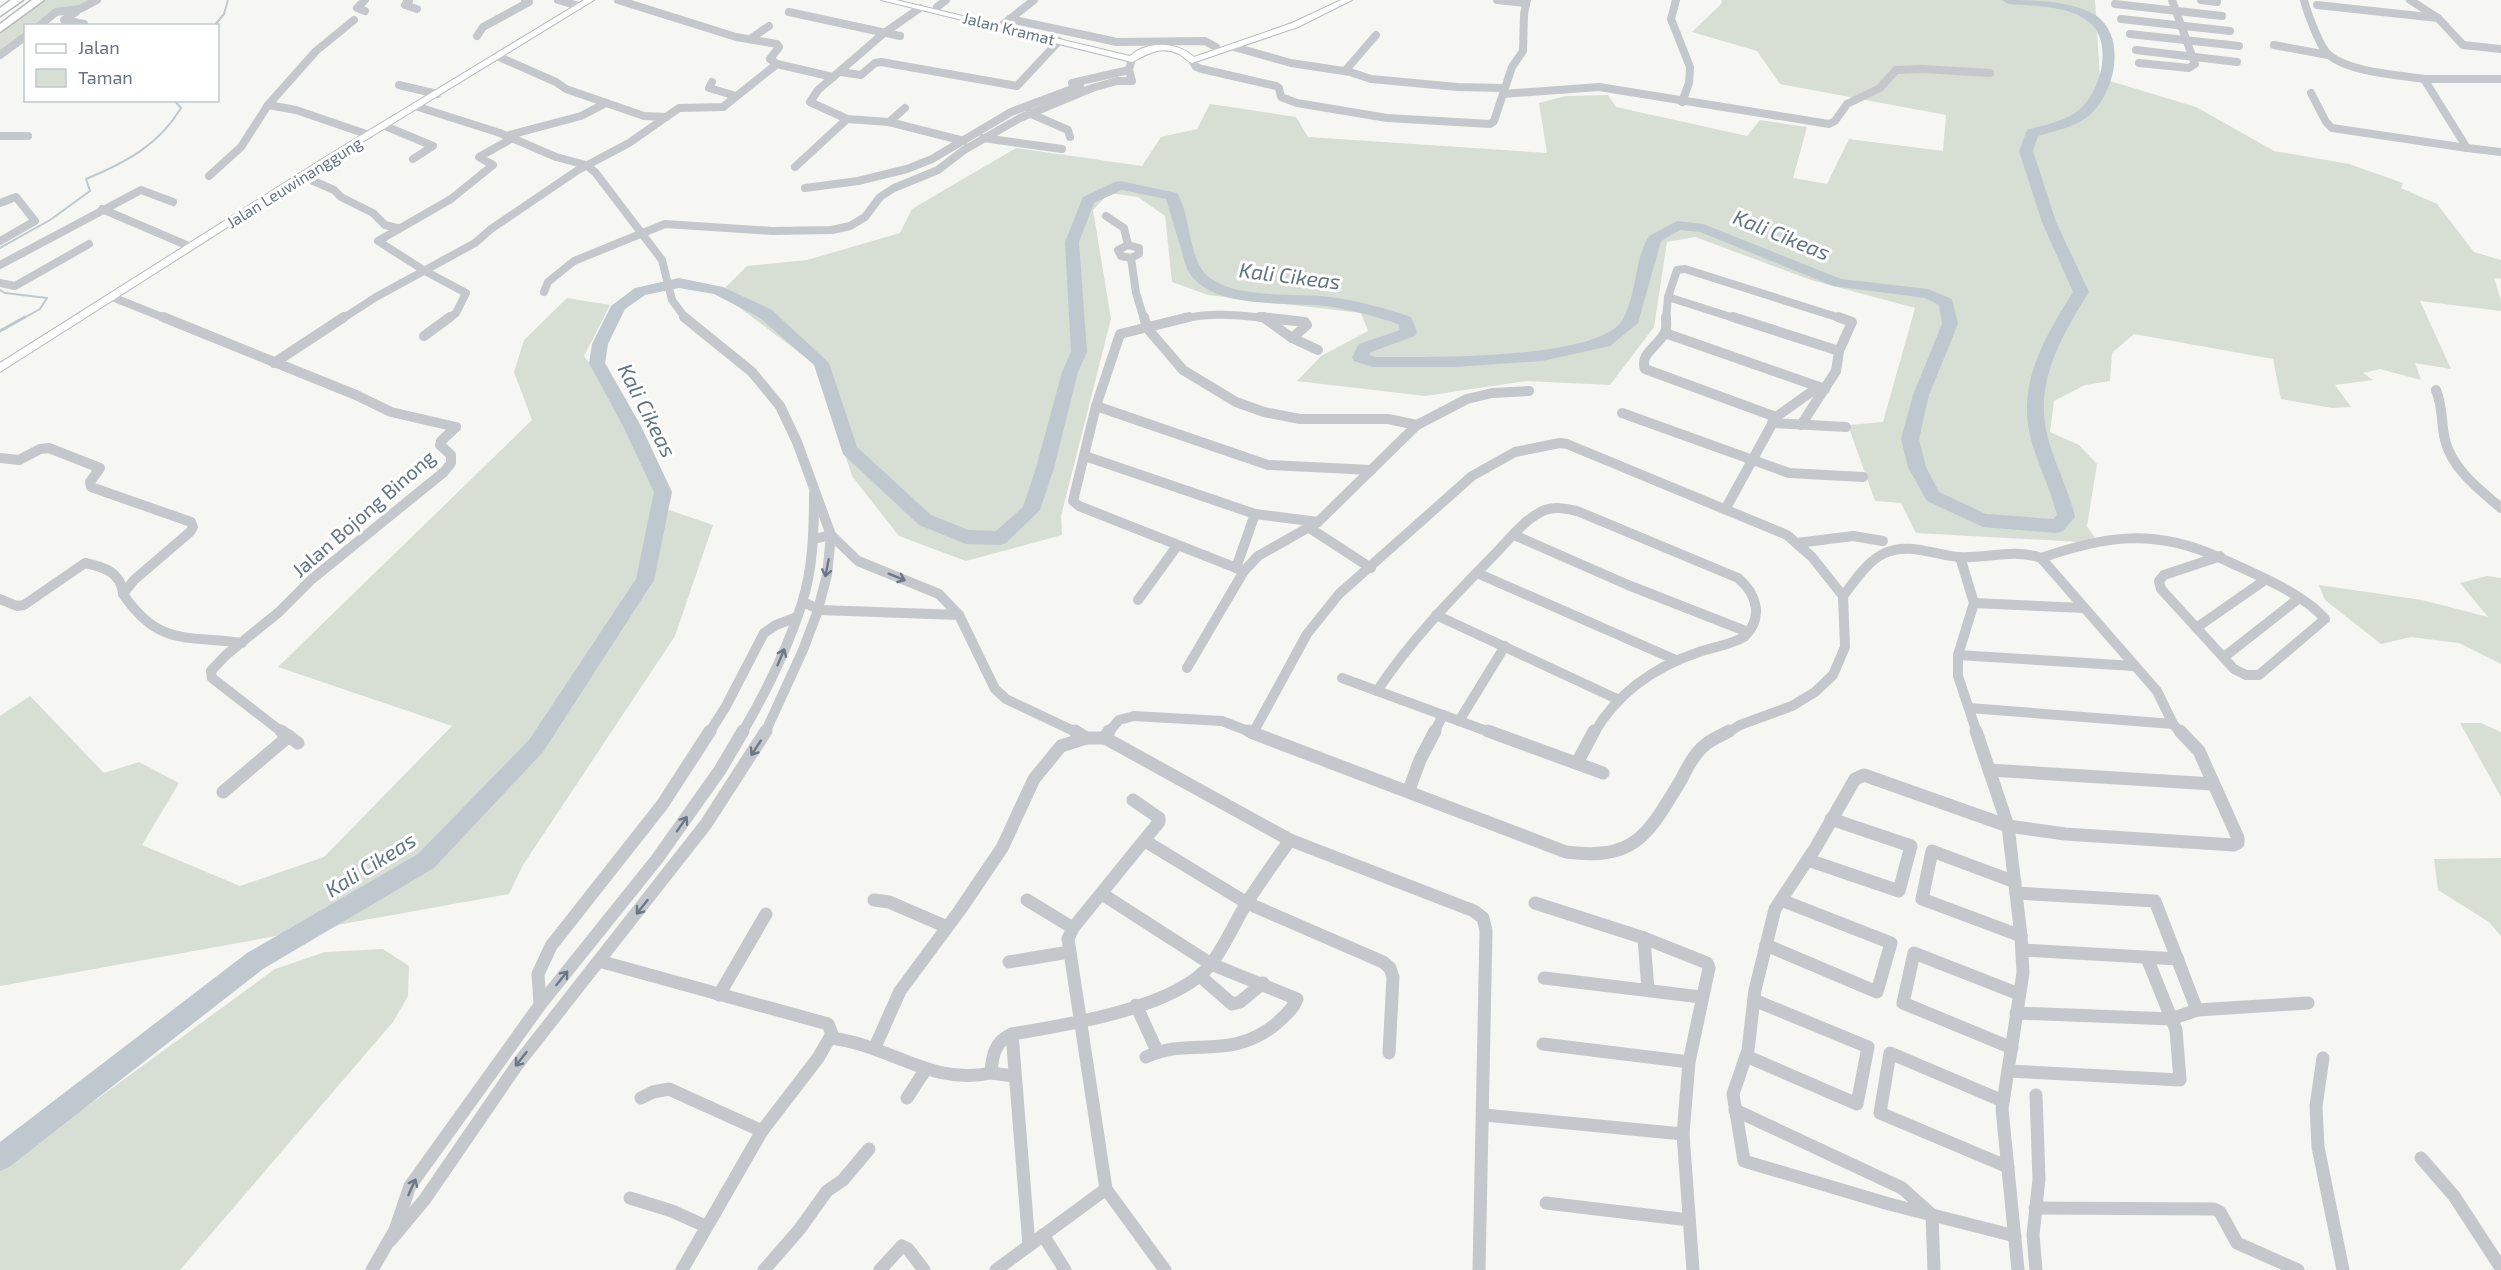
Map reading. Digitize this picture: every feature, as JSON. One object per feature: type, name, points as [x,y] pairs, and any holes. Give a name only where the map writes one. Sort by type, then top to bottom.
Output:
[{"type":"highway","points":[[0,4],[6,0]]},
{"type":"highway","points":[[0,13],[18,0]]},
{"type":"highway","points":[[0,29],[39,0]]},
{"type":"main road","name":"Jalan Leuwinanggung","points":[[0,368],[302,176],[590,0]]},
{"type":"main road","name":"Jalan Kramat","points":[[885,0],[1006,22],[1059,41],[1134,57]]},
{"type":"main road","name":"Jalan Kramat","points":[[900,0],[1006,22],[1134,57]]},
{"type":"main road","points":[[1190,58],[1288,23],[1337,0]]},
{"type":"main road","points":[[1190,58],[1234,47],[1295,25],[1348,0]]},
{"type":"main road","points":[[1134,57],[1151,49],[1165,48],[1179,50],[1190,58]]},
{"type":"street","points":[[84,24],[64,20],[97,0]]},
{"type":"street","points":[[364,0],[357,8],[365,11]]},
{"type":"street","points":[[407,0],[409,1],[405,5],[417,9]]},
{"type":"street","points":[[558,0],[579,6]]},
{"type":"street","points":[[618,0],[721,33],[779,45],[770,59],[777,64],[836,75],[861,75],[874,63],[881,62],[1017,86],[1059,41]]},
{"type":"street","points":[[937,7],[946,0]]},
{"type":"street","points":[[1006,22],[1034,0]]},
{"type":"street","points":[[1190,58],[1196,67],[1202,69],[1276,86],[1279,88],[1281,97],[1285,99],[1387,118],[1490,124],[1494,121],[1503,91],[1524,47],[1524,14],[1527,2],[1497,0]]},
{"type":"street","points":[[1676,0],[1671,19],[1690,67],[1689,83],[1682,102]]},
{"type":"street","points":[[2139,63],[2189,68],[2195,64],[2172,0]]},
{"type":"street","points":[[2201,0],[2217,2]]},
{"type":"street","points":[[2304,0],[2308,16],[2328,55]]},
{"type":"street","points":[[2410,0],[2438,18],[2463,45],[2501,49]]},
{"type":"street","points":[[477,36],[482,28],[529,1]]},
{"type":"street","points":[[2115,4],[2222,16]]},
{"type":"street","points":[[2317,5],[2438,18]]},
{"type":"street","points":[[920,8],[884,33],[813,95],[810,102],[847,119],[889,122],[961,140],[1036,101],[1129,72]]},
{"type":"street","points":[[41,24],[56,12],[80,9]]},
{"type":"street","points":[[789,12],[900,36]]},
{"type":"street","points":[[2121,19],[2230,31]]},
{"type":"street","points":[[208,176],[241,147],[268,105],[316,51],[354,20]]},
{"type":"street","points":[[1006,22],[1117,42],[1205,41],[1216,47]]},
{"type":"street","points":[[750,39],[769,26]]},
{"type":"street","points":[[2130,34],[2239,46]]},
{"type":"street","points":[[1345,71],[1376,35]]},
{"type":"street","points":[[0,55],[24,37]]},
{"type":"street","points":[[2274,45],[2328,55],[2358,69],[2424,79],[2501,79]]},
{"type":"street","points":[[1234,47],[1291,63],[1345,71],[1371,78],[1503,91],[1589,87],[1829,124],[1835,121],[1848,104],[1880,88],[1896,70],[1922,69],[1990,73]]},
{"type":"street","points":[[2136,50],[2237,62]]},
{"type":"street","points":[[499,57],[556,82],[566,89],[644,116],[668,117]]},
{"type":"street","points":[[544,292],[548,282],[574,261],[671,224],[744,231],[815,231],[850,226],[865,217],[880,197],[894,188],[938,170],[954,156],[1029,113],[1092,88],[1117,81],[1132,81],[1129,72],[1134,57]]},
{"type":"street","points":[[274,363],[376,297],[475,243],[491,229],[586,165],[628,143],[683,106],[723,107],[777,64]]},
{"type":"street","points":[[805,185],[885,176],[933,159],[1006,108],[1073,82],[1129,72]]},
{"type":"street","points":[[2424,79],[2467,148]]},
{"type":"street","points":[[712,82],[709,88],[736,96]]},
{"type":"street","points":[[399,85],[437,93]]},
{"type":"street","points":[[2311,93],[2326,122],[2332,128],[2501,152]]},
{"type":"street","points":[[424,336],[456,313],[467,295],[466,292],[378,243],[397,228],[423,216],[480,177],[493,165],[479,157],[506,136],[580,116],[606,103]]},
{"type":"street","points":[[390,1241],[425,1201],[515,1066],[700,834],[762,738],[806,648],[820,610],[831,552],[831,536],[797,442],[780,406],[752,372],[694,328],[681,315],[672,300],[662,260],[586,165],[556,157],[419,104]]},
{"type":"street","points":[[268,105],[296,110],[369,135]]},
{"type":"street","points":[[889,122],[905,108]]},
{"type":"street","points":[[1029,113],[1068,130],[1070,137]]},
{"type":"street","points":[[795,166],[847,119]]},
{"type":"street","points":[[385,126],[433,146],[413,159]]},
{"type":"street","points":[[0,136],[28,136]]},
{"type":"street","points":[[972,136],[1062,150]]},
{"type":"street","points":[[302,176],[334,190],[341,197],[373,213],[385,225],[397,228]]},
{"type":"street","points":[[2,263],[141,190],[173,202]]},
{"type":"street","points":[[0,203],[16,197],[35,221],[1,238]]},
{"type":"street","points":[[102,209],[191,247]]},
{"type":"street","points":[[1106,216],[1124,228],[1128,245]]},
{"type":"street","points":[[0,283],[15,286],[89,244]]},
{"type":"street","points":[[1128,245],[1135,246],[1140,251],[1139,254],[1131,258],[1118,254],[1120,248],[1128,245]]},
{"type":"street","points":[[1131,258],[1136,293],[1147,328],[1183,369],[1236,402],[1253,409],[1300,419],[1380,419],[1417,425]]},
{"type":"street","points":[[1801,425],[1822,388],[1836,371],[1839,351],[1852,325],[1851,321],[1787,299],[1685,269],[1677,270],[1668,297],[1665,333],[1644,357],[1645,369],[1774,420],[1801,425],[1846,428]]},
{"type":"street","name":"Jalan Bojong Binong","points":[[112,297],[356,395],[380,408],[456,428],[441,441],[440,445],[451,455],[451,463],[444,472],[312,579],[214,667],[210,674],[212,678],[294,740],[223,792]]},
{"type":"street","points":[[1668,297],[1839,351]]},
{"type":"street","points":[[1240,569],[1076,505],[1073,501],[1074,494],[1096,406],[1120,334],[1198,315],[1262,317],[1305,322],[1307,325],[1292,338]]},
{"type":"street","points":[[1262,317],[1292,338],[1318,350]]},
{"type":"street","points":[[1665,333],[1822,388]]},
{"type":"street","points":[[1726,508],[1774,420],[1822,388]]},
{"type":"street","points":[[2436,390],[2449,449],[2471,480],[2501,508]]},
{"type":"street","points":[[1240,569],[1313,524],[1417,425],[1467,399],[1492,393],[1529,391]]},
{"type":"street","points":[[1096,406],[1268,465],[1371,470]]},
{"type":"street","points":[[1622,412],[1753,461],[1797,474],[1863,477]]},
{"type":"street","points":[[1105,738],[1112,726],[1119,720],[1134,716],[1222,721],[1252,733],[1409,790],[1566,852],[1603,855],[1628,847],[1638,841],[1656,819],[1691,762],[1705,745],[1733,728],[1792,706],[1815,692],[1833,675],[1845,647],[1842,596],[1797,543],[1787,535],[1567,444],[1523,449],[1492,461],[1463,482],[1328,605],[1312,626],[1252,733]]},
{"type":"street","points":[[0,458],[19,460],[40,449],[49,448],[100,468],[89,483],[91,487],[191,522],[193,527],[190,532],[134,580],[123,594]]},
{"type":"street","points":[[1085,456],[1255,514],[1313,524],[1371,568]]},
{"type":"street","points":[[372,1270],[390,1241],[405,1207],[410,1186],[540,1005],[657,859],[720,770],[762,697],[803,602],[814,539],[814,492]]},
{"type":"street","points":[[1377,691],[1390,670],[1436,615],[1514,535],[1544,510],[1552,508],[1576,511],[1738,578],[1751,588],[1758,606],[1748,632],[1739,639],[1676,660],[1645,678],[1617,699],[1600,720],[1577,763]]},
{"type":"street","points":[[1187,668],[1240,569],[1255,514]]},
{"type":"street","points":[[1514,535],[1628,585],[1748,632]]},
{"type":"street","points":[[814,539],[831,536]]},
{"type":"street","points":[[831,536],[858,561],[939,594],[959,615],[995,689],[1006,699],[1069,727],[1086,738]]},
{"type":"street","points":[[1797,543],[1853,536],[1883,541]]},
{"type":"street","points":[[2041,558],[2075,545],[2138,536],[2178,542],[2220,556],[2298,598],[2322,615],[2325,619],[2259,675],[2240,674],[2167,596],[2159,581],[2164,575],[2220,556]]},
{"type":"street","points":[[1138,600],[1177,546]]},
{"type":"street","points":[[1842,596],[1878,558],[1887,552],[1899,549],[1920,549],[1960,557],[2023,552],[2041,558],[2157,691],[2174,724],[2199,751],[2238,838],[2238,843],[2234,845],[2065,834],[2008,826],[1869,775],[1855,780],[1808,860],[1775,909],[1754,1000],[1746,1056],[1733,1094],[1744,1161],[1889,1204],[2015,1236]]},
{"type":"street","points":[[1960,557],[1974,603],[1958,656],[1958,676],[2008,826],[2022,943],[2023,973],[2002,1109],[2018,1270]]},
{"type":"street","points":[[0,599],[16,606],[24,605],[85,563],[119,576],[122,580],[123,594],[132,610],[163,634],[177,638],[218,638],[242,643]]},
{"type":"street","points":[[1477,573],[1676,660]]},
{"type":"street","points":[[2196,628],[2265,580]]},
{"type":"street","points":[[2224,657],[2298,598]]},
{"type":"street","points":[[803,602],[820,610],[959,615]]},
{"type":"street","points":[[1974,603],[2084,608]]},
{"type":"street","points":[[1436,615],[1617,699]]},
{"type":"street","points":[[540,1005],[535,982],[540,965],[551,946],[662,805],[724,708],[764,633],[776,625],[797,617]]},
{"type":"street","points":[[1460,721],[1505,646]]},
{"type":"street","points":[[1958,656],[2134,666]]},
{"type":"street","points":[[1342,678],[1604,773]]},
{"type":"street","points":[[1970,708],[2174,724]]},
{"type":"street","points":[[1409,790],[1420,760],[1443,715]]},
{"type":"street","points":[[875,1047],[900,991],[1002,848],[1034,779],[1066,742],[1086,738],[1105,738],[1290,840],[1474,911],[1483,918],[1486,931],[1484,1115],[1479,1270]]},
{"type":"street","points":[[1989,770],[2213,784]]},
{"type":"street","points":[[1133,800],[1159,818],[1159,822],[1073,928],[1068,939],[1106,1189],[1166,1269]]},
{"type":"street","points":[[1808,860],[1899,891],[1911,846],[1831,819]]},
{"type":"street","points":[[991,1073],[997,1044],[1004,1036],[1082,1022],[1173,994],[1200,976],[1211,964],[1247,903],[1290,840]]},
{"type":"street","points":[[1145,841],[1247,903],[1383,962],[1390,969],[1393,977],[1389,1053]]},
{"type":"street","points":[[2178,959],[2147,958],[2022,943],[1922,899],[1932,852],[2015,888],[2155,901],[2178,959],[2197,1010]]},
{"type":"street","points":[[1102,894],[1211,964],[1263,983],[1298,1000],[1293,1009],[1266,1034],[1249,1042],[1151,1054],[1136,1005]]},
{"type":"street","points":[[874,900],[889,902],[947,927]]},
{"type":"street","points":[[1027,900],[1073,928]]},
{"type":"street","points":[[1766,945],[1877,992],[1891,943],[1781,900]]},
{"type":"street","points":[[1535,903],[1644,938],[1707,963],[1709,968],[1689,1062],[1683,1134],[1693,1270]]},
{"type":"street","points":[[719,995],[766,914]]},
{"type":"street","points":[[1644,938],[1648,990]]},
{"type":"street","points":[[1009,962],[1069,952]]},
{"type":"street","points":[[2012,1048],[1903,1003],[1914,953],[2019,994]]},
{"type":"street","points":[[2008,1071],[2180,1080],[2176,1030],[2147,958]]},
{"type":"street","points":[[599,961],[828,1024],[832,1034],[762,1131],[705,1226],[682,1270]]},
{"type":"street","points":[[1200,976],[1232,1004],[1240,1002],[1263,983]]},
{"type":"street","points":[[1544,978],[1701,997]]},
{"type":"street","points":[[1746,1056],[1857,1104],[1868,1047],[1754,1000]]},
{"type":"street","points":[[2016,1013],[2171,1019],[2197,1010],[2308,1003]]},
{"type":"street","points":[[1012,1034],[1029,1245]]},
{"type":"street","points":[[831,1038],[850,1040],[875,1047],[926,1069],[964,1078],[991,1073],[1014,1076]]},
{"type":"street","points":[[1543,1044],[1689,1062]]},
{"type":"street","points":[[2003,1101],[1890,1053],[1880,1113],[2008,1167]]},
{"type":"street","points":[[2323,1059],[2316,1106],[2318,1147],[2343,1270]]},
{"type":"street","points":[[907,1098],[926,1069]]},
{"type":"street","points":[[641,1098],[653,1092],[669,1089],[762,1131]]},
{"type":"street","points":[[2036,1095],[2039,1179],[2033,1234],[2036,1270]]},
{"type":"street","points":[[1735,1110],[1902,1188],[1932,1215],[1934,1270]]},
{"type":"street","points":[[1484,1115],[1683,1134]]},
{"type":"street","points":[[764,1270],[799,1230],[827,1191],[843,1180],[869,1149]]},
{"type":"street","points":[[2421,1158],[2438,1174],[2461,1202],[2501,1268]]},
{"type":"street","points":[[996,1270],[1106,1189]]},
{"type":"street","points":[[630,1198],[672,1211],[705,1226]]},
{"type":"street","points":[[1546,1203],[1689,1220]]},
{"type":"street","points":[[2035,1208],[2214,1209],[2220,1212],[2237,1244],[2298,1270]]},
{"type":"street","points":[[1043,1235],[1065,1270]]},
{"type":"street","points":[[880,1270],[902,1246],[908,1249],[924,1270]]},
{"type":"green space","points":[[39,0],[91,0],[82,5],[55,11],[34,24],[24,24],[24,34],[0,53],[0,29]]},
{"type":"green space","points":[[1722,0],[2095,0],[2100,78],[2196,107],[2274,151],[2349,164],[2403,183],[2401,188],[2437,204],[2474,252],[2501,260],[2501,279],[2494,278],[2501,300],[2501,311],[2420,301],[2451,369],[2415,363],[2421,380],[2380,369],[2363,373],[2373,380],[2335,385],[2351,407],[2332,408],[2281,399],[2273,359],[2134,334],[2112,353],[2110,381],[2085,385],[2054,401],[2050,432],[2079,445],[2097,464],[2087,526],[2098,543],[1916,533],[1901,503],[1875,501],[1848,425],[1883,422],[1915,308],[1811,280],[1695,237],[1667,242],[1654,327],[1610,385],[1526,381],[1425,396],[1297,381],[1321,356],[1368,331],[1361,313],[1208,295],[1172,282],[1165,216],[1138,197],[1109,193],[1093,210],[1111,319],[1061,516],[1062,535],[966,561],[899,536],[852,476],[816,365],[720,293],[747,266],[807,260],[900,233],[912,209],[1016,148],[1142,166],[1161,137],[1197,129],[1210,104],[1296,117],[1308,137],[1547,153],[1539,103],[1566,96],[1608,95],[1616,107],[1747,136],[1760,120],[1807,127],[1793,178],[1827,184],[1849,139],[1943,151],[1946,115],[1780,84],[1757,51],[1692,32],[1721,4]]},
{"type":"green space","points":[[567,298],[610,305],[584,356],[642,433],[663,508],[713,525],[675,636],[523,865],[509,894],[0,986],[0,716],[30,696],[104,773],[139,762],[179,783],[142,845],[240,886],[324,857],[452,726],[278,667],[532,420],[514,372],[524,340]]},
{"type":"green space","points":[[2487,576],[2501,578],[2501,664],[2459,643],[2411,637],[2381,644],[2325,600],[2319,585],[2422,600],[2488,617],[2460,583]]},
{"type":"green space","points":[[2460,723],[2481,723],[2501,732],[2501,797]]},
{"type":"green space","points":[[2501,858],[2501,936],[2489,922],[2438,890],[2434,859]]},
{"type":"green space","points":[[383,949],[409,966],[408,996],[393,1022],[180,1270],[0,1270],[0,1170],[275,969],[325,952]]},
{"type":"waterway","points":[[216,24],[224,14],[228,0]]},
{"type":"waterway","name":"Kali Cikeas","points":[[0,1158],[255,961],[426,861],[536,746],[645,580],[663,492],[632,426],[597,363],[600,344],[619,306],[640,291],[679,283],[718,290],[766,314],[821,363],[849,450],[925,520],[966,537],[1000,538],[1031,510],[1045,468],[1070,372],[1079,352],[1072,242],[1088,200],[1120,185],[1172,196],[1194,269],[1209,284],[1241,295],[1329,302],[1405,321],[1409,332],[1365,348],[1360,357],[1373,362],[1455,362],[1542,356],[1604,342],[1630,323],[1654,239],[1677,225],[1703,228],[1838,283],[1928,294],[1946,302],[1950,324],[1921,395],[1910,439],[1917,467],[1933,496],[1983,520],[2057,526],[2066,517],[2037,429],[2036,392],[2045,357],[2081,292],[2049,222],[2026,151],[2032,133],[2069,121],[2080,116],[2089,108],[2097,97],[2107,69],[2107,40],[2102,28],[2086,14],[2053,5],[2008,0]]},
{"type":"waterway","points":[[0,248],[50,220],[90,191],[86,179],[127,159],[152,143],[181,108],[176,102]]},
{"type":"waterway","points":[[0,290],[5,293],[47,298],[40,309],[22,319]]},
{"type":"waterway","points":[[0,331],[25,317]]}]
